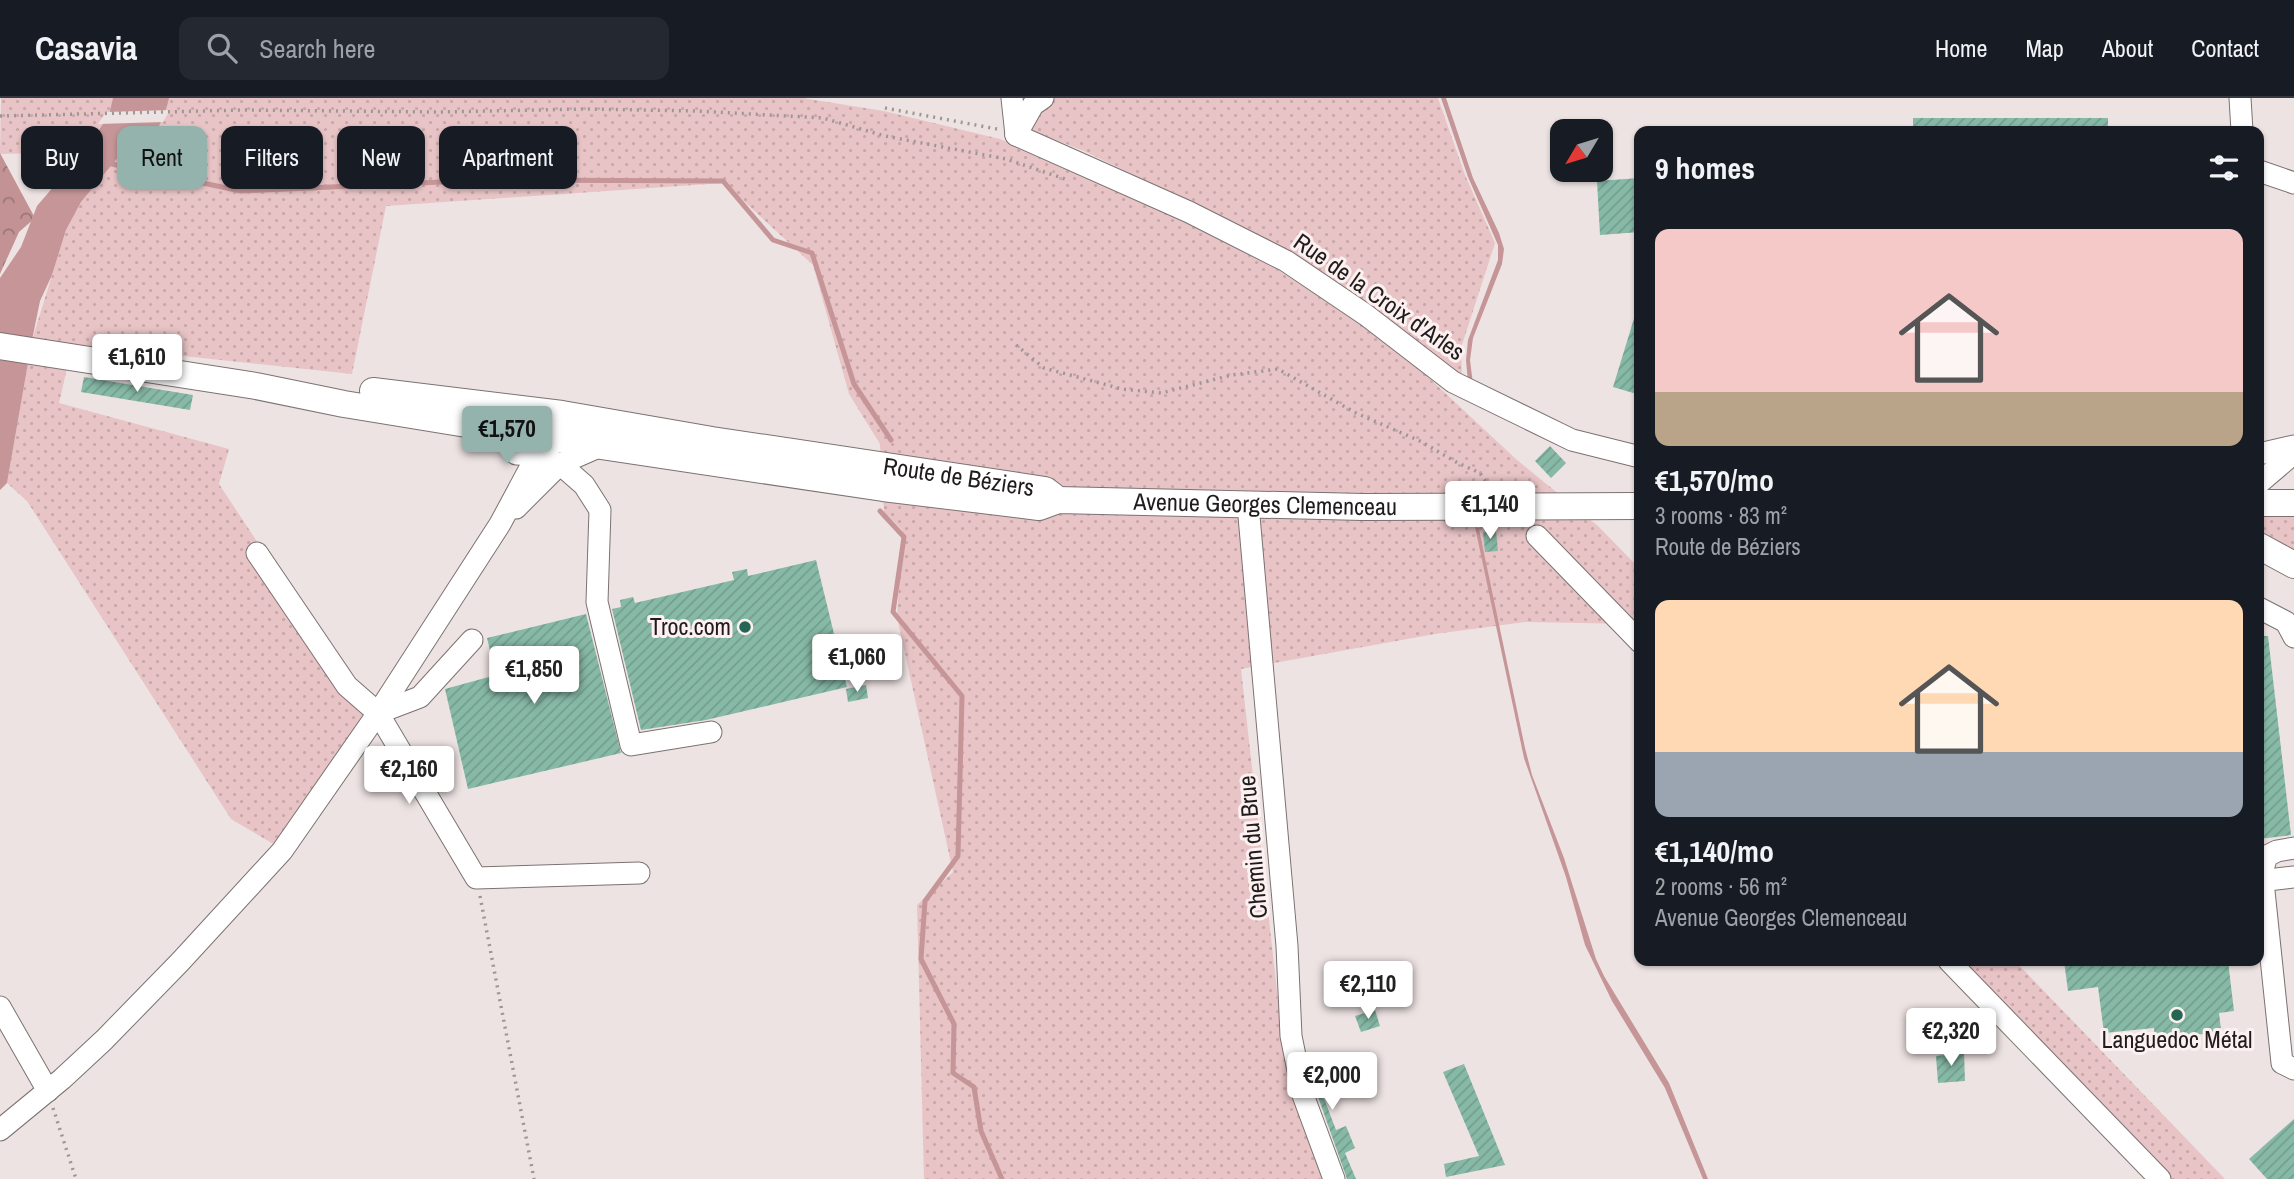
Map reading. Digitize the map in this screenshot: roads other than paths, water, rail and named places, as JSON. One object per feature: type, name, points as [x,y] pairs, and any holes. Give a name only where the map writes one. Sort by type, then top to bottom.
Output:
[{"type":"main road","name":"Route de Béziers","points":[[0,346],[552,436],[712,440],[1045,490],[1058,500]]},
{"type":"main road","name":"Route de Béziers","points":[[256,386],[346,388],[601,446],[883,488],[1039,507],[1058,500]]},
{"type":"main road","name":"Avenue Georges Clemenceau","points":[[1058,500],[1248,505],[1634,506]]},
{"type":"main road","points":[[2264,503],[2294,503]]},
{"type":"main road","points":[[2264,549],[2294,565]]},
{"type":"street","points":[[1012,98],[1016,135]]},
{"type":"street","points":[[1016,135],[1033,105],[1043,98]]},
{"type":"street","points":[[2241,98],[2242,126]]},
{"type":"street","name":"Rue de la Croix d'Arles","points":[[1016,135],[1189,212],[1286,261],[1366,315],[1453,382],[1572,440],[1634,456]]},
{"type":"street","points":[[2264,173],[2294,183]]},
{"type":"street","points":[[449,421],[507,444],[516,454],[522,470],[500,524]]},
{"type":"street","points":[[516,454],[552,436]]},
{"type":"street","points":[[552,436],[560,464],[584,485],[600,510],[597,602],[631,745],[711,732]]},
{"type":"street","points":[[0,1130],[104,1040],[171,972],[282,851],[378,713],[500,524],[552,436]]},
{"type":"street","points":[[500,524],[560,464],[601,446]]},
{"type":"street","points":[[2264,453],[2294,446]]},
{"type":"street","points":[[2264,479],[2286,460],[2294,446]]},
{"type":"street","name":"Chemin du Brue","points":[[1248,505],[1287,946],[1291,1037],[1303,1095],[1334,1179]]},
{"type":"street","points":[[1537,537],[1634,636]]},
{"type":"street","points":[[257,553],[347,686],[378,713],[476,878],[639,873]]},
{"type":"street","points":[[2264,611],[2286,622],[2294,637]]},
{"type":"street","points":[[378,713],[420,697],[472,640]]},
{"type":"street","points":[[2264,863],[2267,856],[2294,848]]},
{"type":"street","points":[[2264,881],[2294,877]]},
{"type":"street","points":[[2264,902],[2288,1066]]},
{"type":"street","points":[[1954,966],[2160,1179]]},
{"type":"street","points":[[0,1007],[48,1091]]},
{"type":"waterway","points":[[107,163],[241,191],[485,180],[723,181],[773,240],[812,253],[854,384],[891,440]]},
{"type":"waterway","points":[[880,511],[904,537],[893,612],[962,696],[958,856],[925,901],[921,959],[954,1024],[953,1073],[974,1087],[981,1131],[1002,1179]]},
{"type":"place","name":"Troc.com","points":[[745,627]]},
{"type":"place","name":"Languedoc Métal","points":[[2177,1015]]}]
